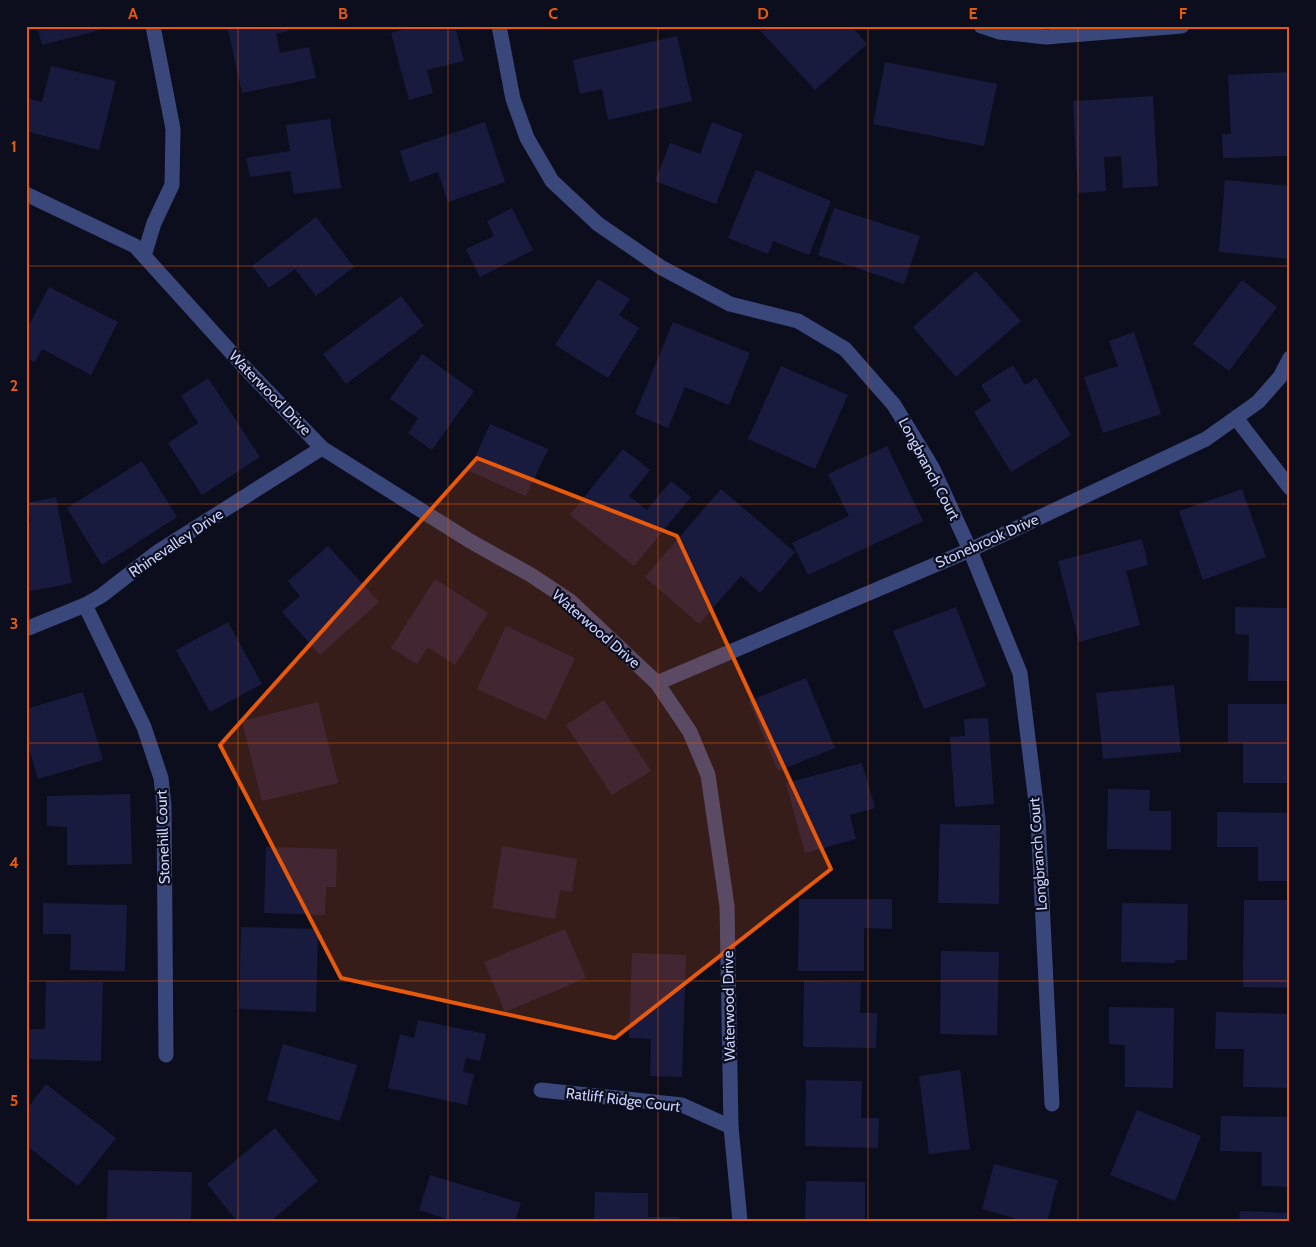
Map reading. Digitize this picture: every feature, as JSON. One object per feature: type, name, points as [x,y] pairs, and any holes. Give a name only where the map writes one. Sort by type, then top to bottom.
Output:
[{"type":"street","points":[[144,256],[154,223],[172,185],[173,129],[153,26]]},
{"type":"street","name":"Longbranch Court","points":[[499,26],[513,99],[527,138],[552,181],[598,224],[662,268],[730,304],[798,322],[845,348],[894,405],[933,469],[970,550],[1020,672],[1038,819],[1052,1104]]},
{"type":"street","points":[[981,26],[999,32],[1046,37],[1182,26]]},
{"type":"street","name":"Waterwood Drive","points":[[26,194],[135,246],[248,371],[322,448],[470,542],[531,575],[570,602],[657,683],[690,732],[708,775],[727,906],[731,1127],[740,1221]]},
{"type":"street","name":"Stonebrook Drive","points":[[657,683],[970,550],[1206,439],[1258,402],[1280,377],[1290,358]]},
{"type":"street","points":[[1236,418],[1290,488]]},
{"type":"street","name":"Rhinevalley Drive","points":[[26,629],[101,596],[159,551],[322,448]]},
{"type":"street","name":"Stonehill Court","points":[[85,604],[144,727],[161,778],[164,806],[166,1055]]},
{"type":"street","name":"Ratliff Ridge Court","points":[[541,1090],[682,1105],[731,1127]]},
{"type":"highlighted area","points":[[477,458],[677,536],[831,869],[615,1038],[341,978],[220,745]]},
{"type":"building","points":[[37,26],[112,26],[112,27],[42,45]]},
{"type":"building","points":[[227,26],[287,26],[288,31],[276,34],[280,53],[309,47],[316,78],[242,93]]},
{"type":"building","points":[[418,26],[455,26],[464,61],[427,70],[433,93],[409,100],[391,33]]},
{"type":"building","points":[[756,26],[851,26],[867,44],[815,90]]},
{"type":"building","points":[[677,36],[692,101],[608,120],[602,89],[580,94],[573,60]]},
{"type":"building","points":[[885,62],[997,84],[984,146],[873,124]]},
{"type":"building","points":[[51,66],[116,81],[99,150],[26,131],[26,98],[42,102]]},
{"type":"building","points":[[1290,72],[1290,156],[1223,158],[1222,134],[1231,134],[1228,75]]},
{"type":"building","points":[[1153,96],[1158,186],[1123,188],[1121,156],[1104,157],[1106,191],[1078,193],[1073,101]]},
{"type":"building","points":[[330,119],[341,188],[294,194],[290,171],[250,177],[246,158],[290,151],[286,125]]},
{"type":"building","points":[[485,122],[505,182],[448,202],[438,172],[410,182],[400,151]]},
{"type":"building","points":[[712,122],[743,134],[716,204],[655,181],[670,143],[700,154]]},
{"type":"building","points":[[756,170],[831,201],[809,255],[773,241],[768,254],[728,238]]},
{"type":"building","points":[[1225,180],[1290,186],[1290,259],[1219,252]]},
{"type":"building","points":[[512,208],[533,250],[480,277],[466,249],[494,236],[487,221]]},
{"type":"building","points":[[834,208],[920,236],[904,284],[818,255]]},
{"type":"building","points":[[316,217],[354,267],[316,296],[295,269],[269,288],[252,266]]},
{"type":"building","points":[[976,271],[1021,321],[956,377],[913,327]]},
{"type":"building","points":[[598,279],[630,299],[619,315],[639,328],[608,378],[555,345]]},
{"type":"building","points":[[1242,280],[1277,307],[1229,371],[1193,344]]},
{"type":"building","points":[[49,287],[118,322],[91,375],[42,349],[35,362],[26,358],[26,331]]},
{"type":"building","points":[[401,296],[424,326],[346,384],[323,354]]},
{"type":"building","points":[[673,322],[750,353],[729,405],[685,387],[668,428],[635,414]]},
{"type":"building","points":[[1134,332],[1161,414],[1103,433],[1084,377],[1118,366],[1109,341]]},
{"type":"building","points":[[422,354],[474,391],[432,450],[408,433],[418,418],[390,399]]},
{"type":"building","points":[[1013,365],[1025,385],[1036,378],[1071,435],[1011,472],[974,412],[991,401],[981,385]]},
{"type":"building","points":[[781,366],[848,395],[815,469],[748,439]]},
{"type":"building","points":[[208,378],[260,457],[202,495],[168,443],[198,423],[181,396]]},
{"type":"building","points":[[490,424],[548,449],[526,496],[469,471]]},
{"type":"building","points":[[887,446],[923,521],[808,575],[792,543],[849,516],[828,474]]},
{"type":"building","points":[[623,449],[650,470],[629,496],[647,510],[671,481],[691,497],[634,566],[570,515]]},
{"type":"building","points":[[142,461],[177,517],[102,565],[67,508]]},
{"type":"building","points":[[721,489],[795,552],[760,593],[741,576],[699,624],[645,577]]},
{"type":"building","points":[[1242,489],[1266,557],[1203,580],[1179,511]]},
{"type":"building","points":[[56,497],[72,583],[26,592],[26,523],[31,522],[27,503]]},
{"type":"building","points":[[1142,539],[1148,565],[1126,571],[1140,625],[1079,642],[1058,561]]},
{"type":"building","points":[[328,546],[379,602],[320,655],[282,612],[300,596],[288,581]]},
{"type":"building","points":[[435,579],[488,613],[455,665],[428,647],[417,664],[391,648]]},
{"type":"building","points":[[956,607],[986,686],[924,709],[893,631]]},
{"type":"building","points":[[1235,607],[1290,608],[1290,681],[1248,681],[1249,635],[1235,634]]},
{"type":"building","points":[[228,622],[262,684],[210,712],[176,650]]},
{"type":"building","points":[[506,626],[575,658],[546,720],[477,689]]},
{"type":"building","points":[[806,678],[835,748],[778,771],[749,701]]},
{"type":"building","points":[[1174,685],[1181,752],[1103,759],[1096,693]]},
{"type":"building","points":[[83,692],[103,760],[38,779],[26,739],[26,709]]},
{"type":"building","points":[[604,700],[651,771],[612,795],[566,725]]},
{"type":"building","points":[[318,702],[338,783],[262,801],[242,721]]},
{"type":"building","points":[[1228,704],[1290,704],[1290,783],[1243,783],[1243,743],[1228,743]]},
{"type":"building","points":[[988,718],[994,804],[955,807],[950,737],[965,736],[964,719]]},
{"type":"building","points":[[862,763],[875,808],[850,815],[856,839],[805,853],[786,783]]},
{"type":"building","points":[[1108,789],[1150,790],[1149,811],[1171,811],[1171,850],[1107,849]]},
{"type":"building","points":[[130,794],[132,864],[67,865],[67,827],[47,826],[47,796]]},
{"type":"building","points":[[1217,812],[1290,813],[1290,881],[1258,881],[1258,847],[1217,847]]},
{"type":"building","points":[[940,824],[1000,825],[999,904],[938,903]]},
{"type":"building","points":[[502,846],[577,859],[572,892],[560,890],[555,919],[492,908]]},
{"type":"building","points":[[266,847],[337,849],[336,887],[326,887],[325,915],[264,913]]},
{"type":"building","points":[[799,899],[892,899],[892,929],[864,928],[864,971],[798,971]]},
{"type":"building","points":[[1244,900],[1290,900],[1290,988],[1243,987]]},
{"type":"building","points":[[43,903],[127,905],[125,971],[70,970],[71,934],[43,934]]},
{"type":"building","points":[[1122,903],[1188,904],[1187,960],[1175,960],[1175,963],[1121,962]]},
{"type":"building","points":[[241,927],[318,929],[316,1012],[239,1009]]},
{"type":"building","points":[[565,929],[586,978],[505,1012],[484,962]]},
{"type":"building","points":[[941,951],[999,952],[997,1035],[940,1034]]},
{"type":"building","points":[[632,953],[686,955],[682,1077],[650,1076],[651,1039],[629,1038]]},
{"type":"building","points":[[46,981],[103,982],[101,1061],[26,1059],[26,1029],[45,1029]]},
{"type":"building","points":[[804,981],[861,982],[860,1013],[877,1013],[876,1048],[803,1047]]},
{"type":"building","points":[[1109,1007],[1174,1008],[1173,1088],[1125,1087],[1125,1045],[1109,1044]]},
{"type":"building","points":[[1216,1012],[1290,1014],[1290,1088],[1243,1087],[1244,1049],[1215,1049]]},
{"type":"building","points":[[418,1020],[486,1034],[480,1061],[466,1058],[463,1072],[474,1074],[467,1105],[388,1088],[400,1034],[414,1038]]},
{"type":"building","points":[[283,1044],[357,1065],[340,1121],[267,1100]]},
{"type":"building","points":[[960,1070],[970,1149],[929,1154],[919,1076]]},
{"type":"building","points":[[806,1080],[862,1081],[861,1118],[879,1118],[878,1148],[805,1146]]},
{"type":"building","points":[[46,1084],[116,1138],[78,1186],[26,1145],[26,1110]]},
{"type":"building","points":[[1137,1110],[1201,1136],[1175,1201],[1110,1175]]},
{"type":"building","points":[[1221,1116],[1290,1117],[1290,1187],[1262,1186],[1262,1152],[1220,1151]]},
{"type":"building","points":[[275,1128],[318,1181],[271,1221],[237,1221],[207,1184]]},
{"type":"building","points":[[994,1164],[1058,1180],[1047,1221],[1014,1221],[1014,1218],[982,1209]]},
{"type":"building","points":[[108,1170],[192,1172],[191,1221],[107,1221]]},
{"type":"building","points":[[430,1175],[521,1203],[515,1221],[453,1221],[419,1210]]},
{"type":"building","points":[[806,1181],[865,1182],[865,1221],[805,1221]]},
{"type":"building","points":[[595,1192],[648,1193],[648,1217],[679,1217],[679,1221],[594,1221]]},
{"type":"building","points":[[1240,1211],[1290,1213],[1290,1221],[1239,1221]]}]
